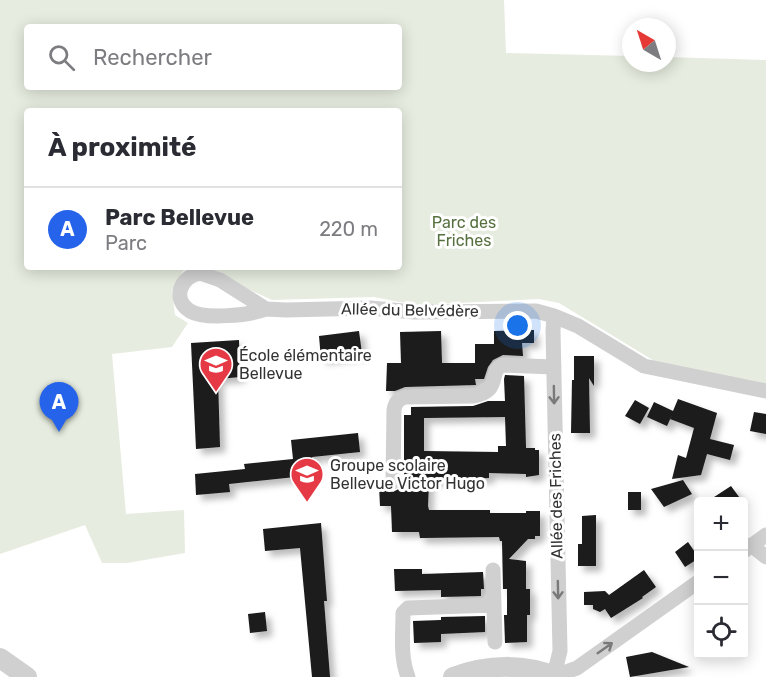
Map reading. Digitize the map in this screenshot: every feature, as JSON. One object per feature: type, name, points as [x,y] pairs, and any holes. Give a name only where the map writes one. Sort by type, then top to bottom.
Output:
[{"type":"street","name":"Allée du Belvédère","points":[[266,309],[220,280],[200,273],[188,277],[180,292],[180,298],[187,308],[199,314],[246,314],[266,309],[370,308],[414,312],[536,311],[578,326],[644,366],[766,391]]},
{"type":"street","name":"Allée des Friches","points":[[554,316],[552,331],[560,651],[555,676]]},
{"type":"street","points":[[393,482],[394,410],[397,401],[401,398],[481,395],[494,382],[498,367],[503,365],[554,367]]},
{"type":"street","points":[[766,535],[748,548],[766,557]]},
{"type":"street","points":[[493,570],[495,642]]},
{"type":"street","points":[[453,677],[481,669],[506,666],[535,670],[555,676],[577,668],[694,586]]},
{"type":"street","points":[[408,677],[404,668],[403,656],[403,613],[405,610],[408,608],[494,605]]},
{"type":"street","points":[[0,658],[26,677]]},
{"type":"street","points":[[0,663],[26,677]]},
{"type":"green space","name":"Parc des Friches","points":[[0,0],[504,0],[506,53],[622,56],[622,72],[676,72],[676,57],[766,60],[766,384],[656,362],[559,303],[539,299],[415,305],[374,297],[272,300],[214,270],[402,270],[402,108],[24,108],[24,270],[186,270],[183,271],[172,291],[175,315],[188,323],[172,347],[112,354],[126,514],[184,510],[185,553],[127,563],[102,563],[85,525],[0,554]]},
{"type":"building","points":[[534,330],[534,343],[522,343],[523,356],[503,355],[493,360],[484,379],[475,379],[476,385],[405,387],[395,391],[386,391],[387,363],[401,363],[400,332],[441,331],[442,363],[475,363],[475,344],[494,344],[494,331]]},
{"type":"building","points":[[359,331],[362,354],[321,359],[319,336]]},
{"type":"building","points":[[239,340],[240,377],[218,379],[220,447],[196,449],[191,343]]},
{"type":"building","points":[[574,356],[594,356],[594,386],[589,378],[590,433],[571,433]]},
{"type":"building","points":[[505,375],[524,376],[526,448],[539,450],[539,475],[526,477],[526,474],[489,473],[489,478],[431,480],[429,481],[428,506],[429,510],[490,510],[490,513],[540,511],[540,536],[528,539],[509,559],[526,561],[526,589],[530,589],[527,642],[505,643],[504,615],[507,615],[507,589],[503,589],[502,541],[499,537],[420,538],[419,532],[392,532],[391,506],[380,506],[379,486],[384,486],[393,492],[404,486],[404,415],[411,415],[411,407],[473,406],[488,401],[505,401]],"holes":[[[505,417],[506,446],[498,446],[498,452],[424,451],[424,418]]]},
{"type":"building","points":[[678,399],[717,413],[710,439],[734,445],[730,460],[707,454],[701,475],[672,479],[678,455],[686,458],[694,428],[670,419],[667,426],[647,417],[654,402],[673,411]]},
{"type":"building","points":[[635,400],[649,408],[640,424],[625,416]]},
{"type":"building","points":[[754,412],[766,414],[766,434],[750,431]]},
{"type":"building","points":[[358,433],[360,452],[312,457],[314,475],[229,484],[230,492],[196,495],[195,474],[245,469],[244,464],[293,459],[291,440]]},
{"type":"building","points":[[683,480],[692,494],[664,507],[651,489]]},
{"type":"building","points":[[731,486],[739,497],[714,497]]},
{"type":"building","points":[[628,492],[641,492],[641,510],[628,510]]},
{"type":"building","points":[[596,515],[596,566],[578,566],[578,544],[582,544],[582,516]]},
{"type":"building","points":[[321,523],[330,677],[312,677],[300,548],[265,551],[263,529]]},
{"type":"building","points":[[688,542],[694,551],[694,561],[685,567],[675,552]]},
{"type":"building","points":[[394,569],[422,569],[422,574],[483,572],[484,589],[481,589],[481,596],[441,597],[441,590],[395,591]]},
{"type":"building","points":[[644,570],[656,587],[611,618],[605,609],[600,612],[593,609],[593,605],[584,605],[584,592],[605,591],[609,595]]},
{"type":"building","points":[[265,612],[267,631],[250,633],[248,614]]},
{"type":"building","points":[[485,616],[485,632],[441,634],[441,642],[414,643],[413,621],[441,620],[441,617]]},
{"type":"building","points":[[652,652],[689,667],[630,677],[626,657]]},
{"type":"place","name":"École élémentaire Bellevue","points":[[216,393]]},
{"type":"place","name":"Parc Bellevue","points":[[59,432]]},
{"type":"place","name":"Groupe scolaire Bellevue Victor Hugo","points":[[307,503]]}]
